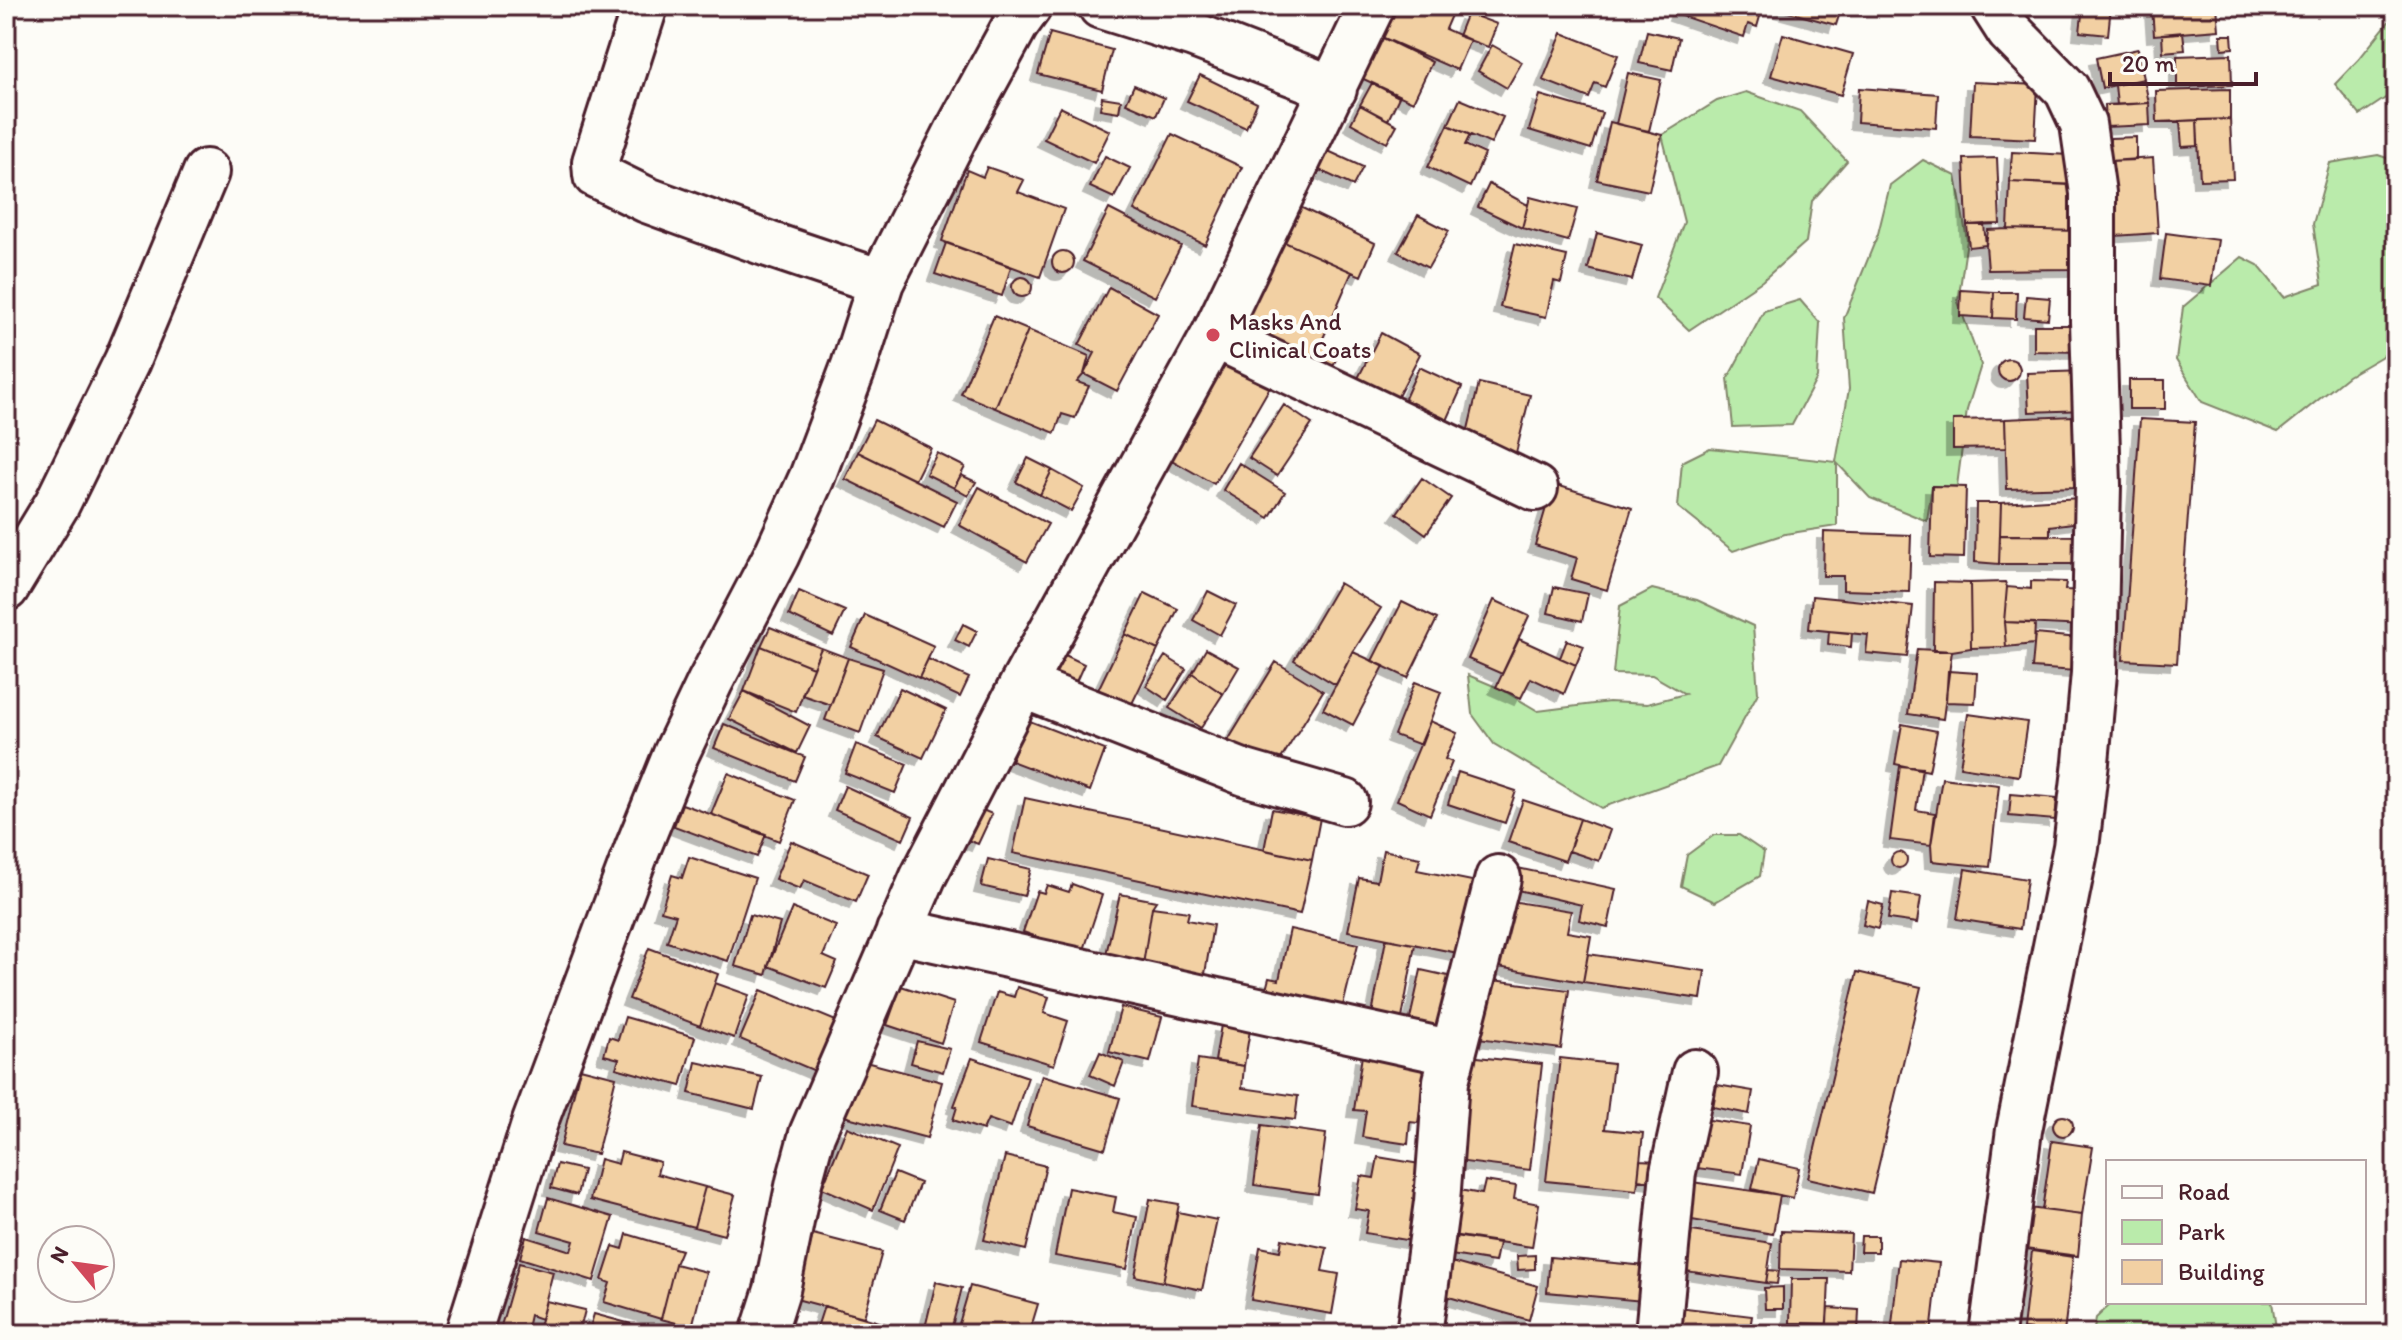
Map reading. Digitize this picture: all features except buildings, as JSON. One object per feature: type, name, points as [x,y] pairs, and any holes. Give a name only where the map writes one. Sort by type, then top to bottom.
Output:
[{"type":"street","points":[[645,6],[595,162],[596,175],[647,200],[881,282]]},
{"type":"street","points":[[468,1334],[535,1122],[676,754],[777,554],[812,477],[854,366],[881,282],[957,132],[1029,6]]},
{"type":"street","points":[[1101,6],[1194,35],[1334,89]]},
{"type":"street","points":[[763,1334],[777,1290],[812,1134],[899,931],[950,822],[1022,685],[1214,335],[1372,6]]},
{"type":"street","points":[[1992,1334],[2019,1130],[2080,819],[2094,673],[2098,485],[2093,193],[2083,124],[2067,90],[2009,31],[1993,6]]},
{"type":"street","points":[[6,588],[57,504],[127,361],[206,172]]},
{"type":"street","points":[[1214,335],[1535,488]]},
{"type":"street","points":[[1022,685],[1245,773],[1345,802]]},
{"type":"street","points":[[1419,1334],[1437,1202],[1446,1081],[1498,878]]},
{"type":"street","points":[[899,931],[1453,1053]]},
{"type":"street","points":[[1658,1334],[1673,1172],[1695,1072]]},
{"type":"green space","points":[[2396,16],[2396,91],[2360,115],[2335,84]]},
{"type":"green space","points":[[1746,92],[1800,111],[1847,161],[1812,201],[1806,242],[1762,281],[1689,330],[1655,298],[1684,222],[1662,135],[1717,101]]},
{"type":"green space","points":[[2378,155],[2396,161],[2396,348],[2348,376],[2278,432],[2202,402],[2176,360],[2183,307],[2242,257],[2258,265],[2284,297],[2322,284],[2313,224],[2330,163]]},
{"type":"green space","points":[[1923,160],[1956,176],[1967,240],[1958,302],[1981,365],[1967,410],[1957,486],[1932,486],[1927,521],[1870,498],[1837,463],[1837,526],[1785,534],[1733,551],[1678,507],[1682,462],[1710,448],[1836,462],[1849,389],[1844,318],[1878,234],[1890,185]]},
{"type":"green space","points":[[1800,300],[1820,323],[1817,378],[1792,425],[1733,427],[1728,378],[1764,311]]},
{"type":"green space","points":[[1652,589],[1697,600],[1753,626],[1758,693],[1718,766],[1601,808],[1494,744],[1472,714],[1468,675],[1501,689],[1538,711],[1609,702],[1647,704],[1685,694],[1652,675],[1613,674],[1620,606]]},
{"type":"green space","points":[[1714,835],[1739,835],[1764,852],[1760,876],[1715,902],[1681,886],[1687,855]]},
{"type":"green space","points":[[2111,1304],[2272,1304],[2277,1334],[2093,1334],[2096,1318]]},
{"type":"place","name":"Masks And Clinical Coats","points":[[1213,335]]}]
